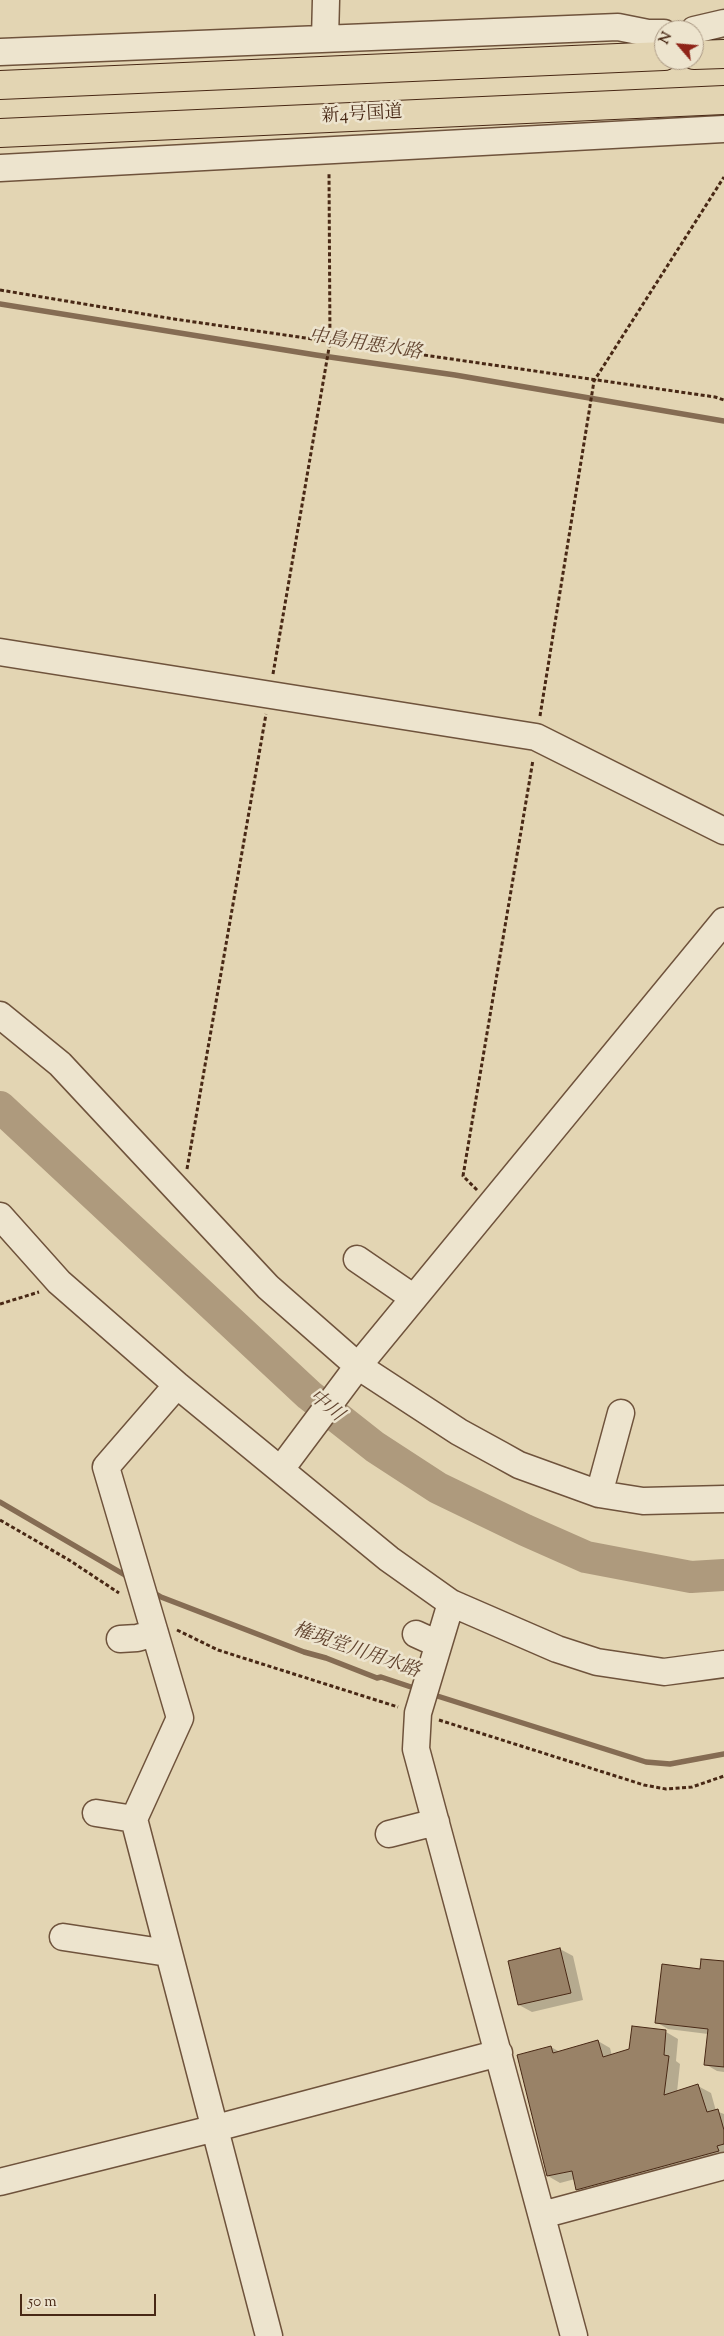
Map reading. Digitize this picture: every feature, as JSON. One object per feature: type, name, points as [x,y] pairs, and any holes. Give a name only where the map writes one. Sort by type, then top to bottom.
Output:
[{"type":"highway","points":[[704,55],[724,54]]},
{"type":"highway","points":[[0,85],[654,56]]},
{"type":"highway","name":"新4号国道","points":[[0,133],[724,100]]},
{"type":"street","points":[[325,39],[326,0]]},
{"type":"street","points":[[704,28],[724,23]]},
{"type":"street","points":[[0,52],[618,27],[654,33]]},
{"type":"street","points":[[0,168],[724,130]]},
{"type":"street","points":[[0,652],[536,737],[724,831]]},
{"type":"street","points":[[285,1464],[354,1372],[724,921]]},
{"type":"street","points":[[0,1015],[60,1064],[268,1287],[354,1372],[519,1465],[599,1494],[643,1502],[724,1500]]},
{"type":"street","points":[[0,1216],[59,1282],[177,1385],[285,1464],[389,1559],[451,1603],[557,1649],[597,1662],[664,1672],[724,1664]]},
{"type":"street","points":[[357,1259],[414,1298]]},
{"type":"street","points":[[177,1385],[106,1467],[180,1718],[134,1819],[269,2336]]},
{"type":"street","points":[[599,1494],[621,1413]]},
{"type":"street","points":[[451,1603],[427,1639],[418,1713],[416,1749],[574,2336]]},
{"type":"street","points":[[120,1639],[137,1638],[152,1623]]},
{"type":"street","points":[[96,1813],[134,1819]]},
{"type":"street","points":[[390,1834],[436,1822]]},
{"type":"street","points":[[63,1937],[168,1952]]},
{"type":"street","points":[[0,2182],[216,2128],[499,2053]]},
{"type":"street","points":[[542,2215],[724,2166]]},
{"type":"path","points":[[491,1204],[463,1176],[594,381],[724,177]]},
{"type":"path","points":[[0,290],[184,320],[594,381],[715,397],[724,400]]},
{"type":"path","points":[[0,1304],[36,1293],[59,1282]]},
{"type":"path","points":[[0,1520],[70,1560],[152,1623],[176,1629],[218,1650],[644,1785],[666,1788],[692,1787],[724,1776]]},
{"type":"building","points":[[560,1948],[571,1993],[518,2005],[508,1961]]},
{"type":"building","points":[[701,1959],[724,1961],[724,2067],[704,2065],[708,2029],[655,2023],[662,1964],[700,1969]]},
{"type":"building","points":[[632,2026],[666,2030],[664,2055],[669,2056],[664,2095],[698,2084],[707,2112],[718,2109],[724,2130],[724,2144],[717,2146],[719,2151],[576,2190],[572,2171],[547,2176],[517,2055],[551,2046],[553,2053],[598,2040],[603,2057],[629,2049]]},
{"type":"waterway","name":"中島用悪水路","points":[[0,304],[316,355],[455,375],[724,421]]},
{"type":"waterway","name":"中川","points":[[0,1107],[309,1395],[375,1447],[438,1488],[586,1557],[691,1577],[724,1575]]},
{"type":"waterway","name":"権現堂川用水路","points":[[0,1502],[130,1578]]},
{"type":"waterway","name":"権現堂川用水路","points":[[151,1591],[161,1597],[304,1652],[326,1658],[377,1678],[381,1677],[417,1689]]},
{"type":"waterway","name":"権現堂川用水路","points":[[431,1694],[646,1762],[670,1764],[724,1754]]}]
